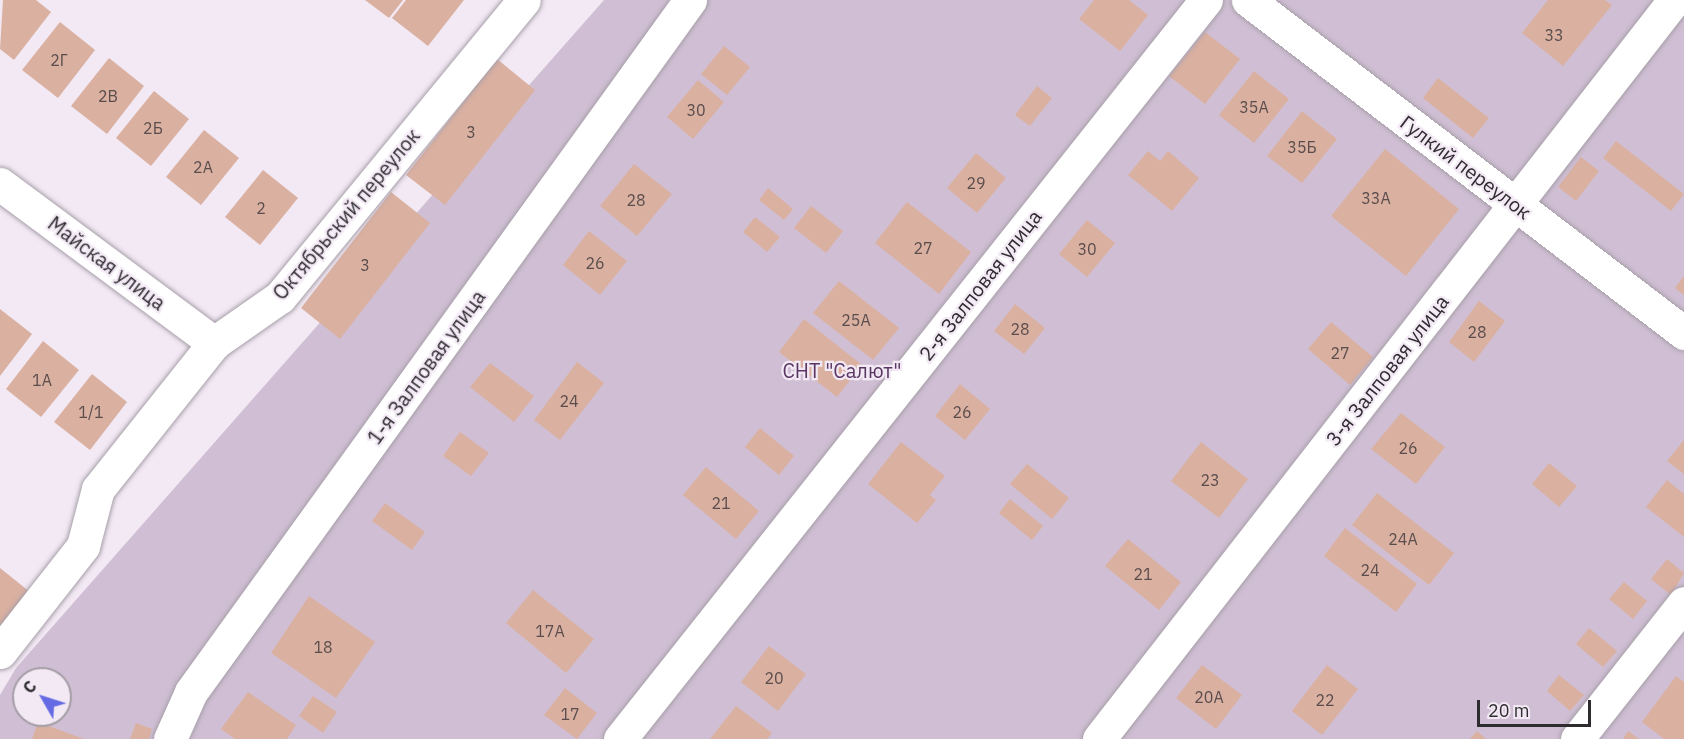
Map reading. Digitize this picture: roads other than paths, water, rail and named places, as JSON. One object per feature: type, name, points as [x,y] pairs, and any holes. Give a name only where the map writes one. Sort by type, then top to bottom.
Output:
[{"type":"street","name":"Октябрьский переулок","points":[[0,651],[84,546],[98,489],[214,343],[280,297],[524,0]]},
{"type":"street","name":"1-я Залповая улица","points":[[170,739],[191,692],[690,0]]},
{"type":"street","name":"2-я Залповая улица","points":[[620,739],[1206,0]]},
{"type":"street","name":"Гулкий переулок","points":[[1248,0],[1684,333]]},
{"type":"street","name":"3-я Залповая улица","points":[[1099,739],[1674,0]]},
{"type":"street","name":"Майская улица","points":[[0,184],[214,343]]},
{"type":"street","points":[[1577,739],[1684,603]]},
{"type":"park label","name":"СНТ \"Салют\"","points":[[842,370]]}]
